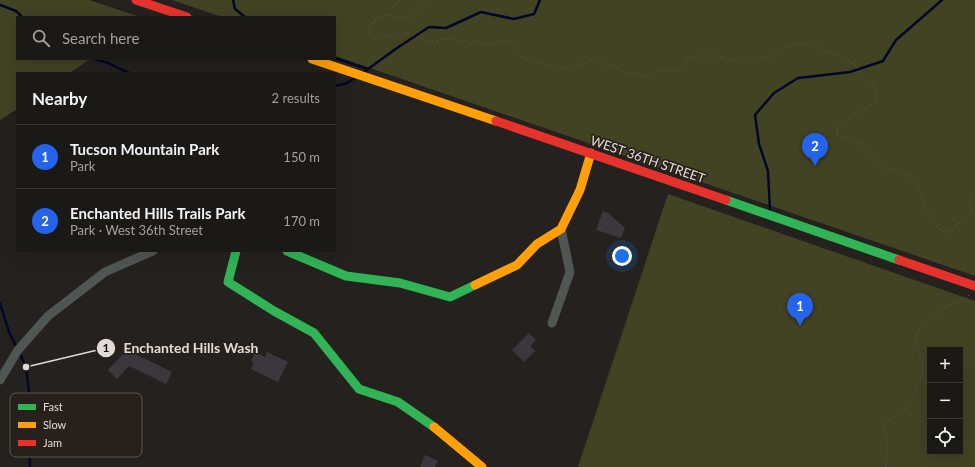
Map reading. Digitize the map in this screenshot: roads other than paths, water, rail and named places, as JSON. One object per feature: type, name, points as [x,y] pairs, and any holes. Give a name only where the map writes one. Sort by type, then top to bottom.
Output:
[{"type":"street","points":[[136,0],[184,16]]},
{"type":"street","name":"WEST 36TH STREET","points":[[315,60],[591,153],[972,289]]},
{"type":"street","points":[[289,252],[346,276],[400,283],[450,297],[517,265],[538,244],[561,229],[580,190],[591,153]]},
{"type":"street","points":[[552,323],[570,272],[561,229]]},
{"type":"street","points":[[0,380],[18,350],[48,316],[105,272],[151,252]]},
{"type":"street","points":[[236,252],[228,282],[274,311],[314,333],[360,389],[398,402],[437,429],[482,467]]},
{"type":"waterway","points":[[233,0],[235,9],[244,16]]},
{"type":"waterway","points":[[364,72],[429,27],[446,28],[481,12],[514,19],[534,14],[540,0]]},
{"type":"waterway","points":[[770,211],[768,171],[759,144],[755,115],[774,93],[798,78],[850,72],[883,61],[896,40],[942,0]]},
{"type":"waterway","points":[[0,5],[16,11],[21,16]]},
{"type":"waterway","points":[[336,58],[368,69]]},
{"type":"waterway","points":[[98,60],[127,72]]},
{"type":"waterway","points":[[336,86],[347,83],[355,78]]},
{"type":"waterway","points":[[0,303],[9,332],[17,348]]},
{"type":"waterway","points":[[19,352],[26,367],[29,393]]},
{"type":"waterway","points":[[30,457],[30,467]]},
{"type":"place","name":"Enchanted Hills Trails Park","points":[[815,166]]},
{"type":"place","name":"Tucson Mountain Park","points":[[800,326]]},
{"type":"place","name":"Enchanted Hills Wash","points":[[26,367]]}]
